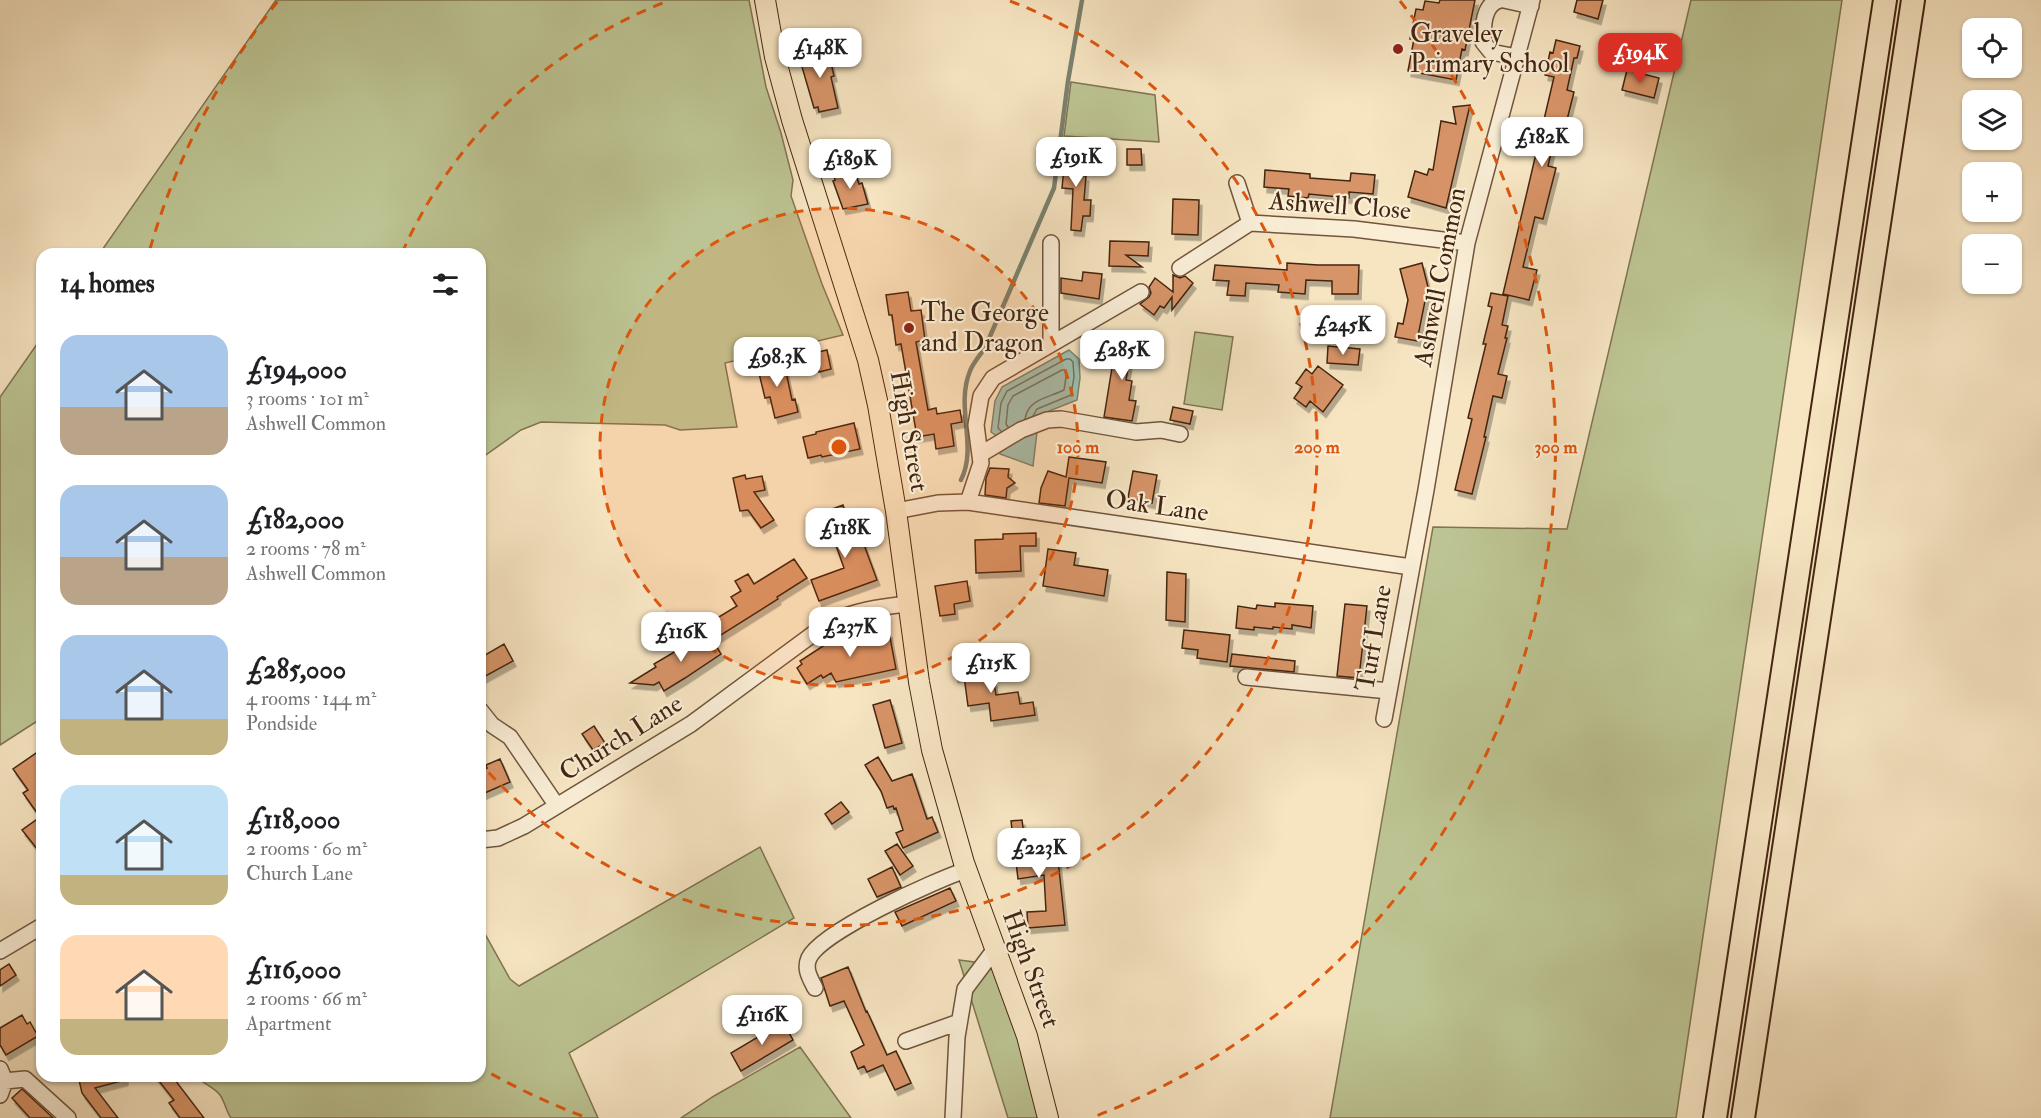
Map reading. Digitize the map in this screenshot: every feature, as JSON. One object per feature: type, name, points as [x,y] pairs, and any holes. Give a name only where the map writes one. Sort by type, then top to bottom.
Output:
[{"type":"highway","points":[[1715,1118],[1885,0]]},
{"type":"highway","points":[[1743,1118],[1913,0]]},
{"type":"main road","name":"High Street","points":[[765,0],[775,57],[792,120],[868,360],[879,405],[896,511],[907,604],[932,750],[966,870],[1026,1036],[1048,1118]]},
{"type":"street","points":[[1500,0],[1494,2],[1487,10],[1483,42],[1491,52],[1517,57]]},
{"type":"street","points":[[1504,0],[1531,3]]},
{"type":"street","name":"Ashwell Common","points":[[1411,567],[1467,243],[1531,3]]},
{"type":"street","name":"Ashwell Close","points":[[1237,183],[1250,223],[1354,229],[1467,243]]},
{"type":"street","points":[[1179,268],[1250,223]]},
{"type":"street","points":[[1051,243],[1051,344]]},
{"type":"street","points":[[968,502],[981,463],[976,425],[983,391],[993,378],[1141,292]]},
{"type":"street","points":[[981,454],[1021,430],[1047,420],[1061,419],[1136,432],[1161,430],[1180,434]]},
{"type":"street","name":"Oak Lane","points":[[896,511],[938,503],[968,502],[1411,567]]},
{"type":"street","name":"Turf Lane","points":[[1384,719],[1411,567]]},
{"type":"street","name":"Church Lane","points":[[486,839],[498,838],[524,826],[691,724],[828,623],[847,614],[907,604]]},
{"type":"street","points":[[1246,677],[1389,691]]},
{"type":"street","points":[[486,718],[492,725],[510,737],[557,806]]},
{"type":"street","points":[[815,988],[806,969],[809,957],[829,937],[943,877],[966,870]]},
{"type":"street","points":[[0,951],[36,930]]},
{"type":"street","points":[[953,1118],[957,1037],[965,989],[995,949]]},
{"type":"street","points":[[906,1041],[959,1022]]},
{"type":"street","points":[[2,1082],[25,1080],[68,1118]]},
{"type":"green space","points":[[276,0],[749,0],[766,87],[793,180],[791,196],[843,335],[725,363],[737,427],[680,430],[665,425],[541,422],[521,430],[486,455],[486,248],[103,248]]},
{"type":"green space","points":[[1691,0],[1842,0],[1676,1118],[1330,1118],[1433,527],[1567,529]]},
{"type":"green space","points":[[1071,82],[1155,95],[1159,142],[1064,136]]},
{"type":"green space","points":[[1195,332],[1233,337],[1222,410],[1184,404]]},
{"type":"green space","points":[[36,346],[36,722],[0,745],[0,397]]},
{"type":"green space","points":[[760,847],[794,918],[569,1053],[598,1118],[231,1118],[220,1095],[203,1082],[486,1082],[486,936],[510,979],[519,986]]},
{"type":"green space","points":[[959,960],[990,964],[1012,1005],[1044,1118],[1008,1118]]},
{"type":"green space","points":[[800,1047],[851,1118],[681,1118],[714,1096]]},
{"type":"water","points":[[1069,350],[1079,359],[1080,378],[1077,400],[1039,415],[1033,466],[1000,454],[1001,439],[991,432],[995,401],[1002,387]]},
{"type":"building","points":[[1440,0],[1475,0],[1465,50],[1462,49],[1456,80],[1408,71],[1414,39],[1410,39],[1416,9],[1423,10],[1425,1],[1439,3]]},
{"type":"building","points":[[1577,0],[1603,0],[1598,19],[1574,12]]},
{"type":"building","points":[[1556,40],[1580,46],[1577,58],[1574,58],[1567,90],[1574,92],[1567,120],[1559,118],[1548,166],[1556,168],[1543,219],[1535,217],[1523,267],[1537,270],[1529,300],[1503,294],[1554,77],[1545,75],[1550,52],[1553,53]]},
{"type":"building","points":[[827,46],[838,108],[819,112],[818,107],[814,108],[800,60],[806,58],[805,52]]},
{"type":"building","points":[[1627,70],[1659,78],[1654,98],[1622,90]]},
{"type":"building","points":[[1470,105],[1446,208],[1408,197],[1415,171],[1427,175],[1429,169],[1433,170],[1441,121],[1456,124],[1453,107]]},
{"type":"building","points":[[1066,148],[1081,149],[1079,175],[1086,176],[1084,200],[1091,200],[1090,216],[1083,216],[1081,231],[1071,230],[1073,189],[1062,188]]},
{"type":"building","points":[[1127,149],[1141,149],[1142,165],[1127,165]]},
{"type":"building","points":[[854,169],[859,184],[862,183],[868,204],[843,209],[833,181],[835,180],[834,175]]},
{"type":"building","points":[[1265,170],[1310,174],[1310,178],[1350,181],[1351,173],[1375,175],[1373,194],[1349,192],[1349,198],[1309,194],[1308,198],[1288,196],[1289,189],[1264,187]]},
{"type":"building","points":[[1173,199],[1199,200],[1198,235],[1172,234]]},
{"type":"building","points":[[1110,241],[1149,242],[1148,256],[1126,255],[1142,267],[1109,266]]},
{"type":"building","points":[[1287,263],[1359,265],[1358,294],[1332,294],[1332,281],[1306,280],[1305,294],[1278,292],[1279,285],[1246,283],[1245,296],[1227,295],[1229,281],[1213,280],[1215,265],[1287,270]]},
{"type":"building","points":[[1422,263],[1430,295],[1426,296],[1417,341],[1395,337],[1398,323],[1403,324],[1408,300],[1400,269]]},
{"type":"building","points":[[1083,272],[1102,274],[1099,299],[1061,293],[1061,278],[1082,281]]},
{"type":"building","points":[[1173,275],[1180,278],[1185,276],[1193,283],[1172,310],[1172,297],[1164,308],[1160,306],[1154,315],[1140,304],[1149,297],[1151,293],[1149,287],[1155,278],[1173,292]]},
{"type":"building","points":[[908,292],[911,311],[921,310],[925,340],[916,342],[928,410],[936,408],[937,414],[960,410],[962,422],[951,424],[954,446],[936,449],[934,434],[917,437],[901,344],[896,345],[892,315],[889,315],[886,295]]},
{"type":"building","points":[[1491,293],[1508,296],[1502,325],[1508,326],[1505,338],[1507,338],[1498,374],[1507,376],[1502,398],[1493,396],[1472,494],[1455,490],[1472,419],[1468,418],[1486,344],[1483,344],[1492,307],[1488,306]]},
{"type":"building","points":[[1117,337],[1143,341],[1140,353],[1131,351],[1126,380],[1132,381],[1129,400],[1136,401],[1132,421],[1104,417]]},
{"type":"building","points":[[1328,346],[1360,349],[1358,365],[1327,363]]},
{"type":"building","points":[[827,350],[831,369],[819,372],[814,353]]},
{"type":"building","points":[[783,358],[792,400],[795,399],[798,412],[775,418],[770,397],[765,398],[757,365]]},
{"type":"building","points":[[1318,366],[1343,385],[1323,412],[1310,401],[1306,407],[1294,398],[1302,387],[1296,383],[1306,369],[1312,374]]},
{"type":"building","points":[[1173,407],[1193,411],[1190,424],[1170,420]]},
{"type":"building","points":[[854,423],[860,449],[808,458],[803,437]]},
{"type":"building","points":[[1069,457],[1106,462],[1102,483],[1069,478],[1065,506],[1039,503],[1041,488],[1048,471],[1066,477]]},
{"type":"building","points":[[990,468],[1009,469],[1008,477],[1015,483],[1007,488],[1006,498],[985,495],[986,478]]},
{"type":"building","points":[[1133,471],[1157,475],[1152,503],[1128,498]]},
{"type":"building","points":[[745,475],[746,479],[762,476],[765,490],[754,492],[774,520],[761,528],[748,510],[740,511],[733,478]]},
{"type":"building","points":[[843,505],[857,544],[863,542],[877,580],[819,601],[811,580],[844,568],[824,512]]},
{"type":"building","points":[[1036,533],[1036,546],[1020,546],[1021,571],[976,573],[975,540],[1003,539],[1003,534]]},
{"type":"building","points":[[1048,549],[1076,553],[1074,565],[1108,570],[1104,596],[1043,586]]},
{"type":"building","points":[[794,559],[807,578],[713,640],[704,626],[737,606],[731,597],[741,591],[735,581],[748,574],[754,584]]},
{"type":"building","points":[[1167,572],[1186,574],[1185,622],[1166,620]]},
{"type":"building","points":[[967,581],[970,601],[954,604],[955,614],[940,616],[935,586]]},
{"type":"building","points":[[1275,603],[1313,606],[1311,628],[1292,625],[1292,629],[1236,628],[1238,606],[1256,609],[1257,605],[1275,607]]},
{"type":"building","points":[[1345,604],[1367,606],[1359,678],[1337,676]]},
{"type":"building","points":[[1184,630],[1230,635],[1227,662],[1197,658],[1198,650],[1182,648]]},
{"type":"building","points":[[708,632],[721,654],[685,678],[664,691],[659,682],[654,685],[630,683],[656,667],[654,664]]},
{"type":"building","points":[[844,632],[848,640],[889,632],[896,669],[836,682],[831,673],[823,678],[821,675],[807,684],[797,668],[802,664],[800,661],[831,641],[830,639]]},
{"type":"building","points":[[504,644],[513,661],[486,676],[486,654]]},
{"type":"building","points":[[1232,654],[1295,661],[1294,672],[1230,666]]},
{"type":"building","points":[[974,661],[976,672],[992,670],[996,695],[1018,692],[1020,704],[1033,702],[1035,715],[991,721],[989,703],[968,706],[964,676],[955,677],[954,664]]},
{"type":"building","points":[[890,700],[902,743],[885,748],[873,705]]},
{"type":"building","points":[[594,726],[605,743],[593,750],[582,734]]},
{"type":"building","points":[[36,753],[36,811],[23,793],[28,790],[13,769]]},
{"type":"building","points":[[878,757],[892,781],[912,774],[927,819],[932,817],[938,832],[903,848],[896,833],[903,830],[896,808],[894,809],[893,806],[887,808],[881,791],[865,765]]},
{"type":"building","points":[[500,759],[510,782],[486,792],[486,765]]},
{"type":"building","points":[[841,802],[849,812],[832,824],[825,814]]},
{"type":"building","points":[[36,820],[36,848],[22,830]]},
{"type":"building","points":[[1022,820],[1026,849],[1038,847],[1039,852],[1047,851],[1048,861],[1058,860],[1065,925],[1028,928],[1027,912],[1046,911],[1044,875],[1018,879],[1011,821]]},
{"type":"building","points":[[897,844],[913,866],[900,875],[885,851]]},
{"type":"building","points":[[892,867],[901,887],[877,897],[868,879]]},
{"type":"building","points":[[950,888],[956,901],[902,926],[895,912]]},
{"type":"building","points":[[9,964],[16,975],[0,986],[0,970]]},
{"type":"building","points":[[848,967],[887,1055],[896,1051],[911,1083],[895,1090],[883,1065],[867,1072],[864,1066],[858,1069],[851,1052],[864,1045],[844,1001],[830,1006],[821,978]]},
{"type":"building","points":[[22,1015],[27,1024],[30,1022],[36,1037],[6,1055],[0,1045],[0,1028]]},
{"type":"building","points":[[783,1022],[793,1040],[741,1071],[731,1053]]},
{"type":"building","points":[[79,1082],[118,1082],[95,1088],[118,1118],[101,1118],[82,1093]]},
{"type":"building","points":[[160,1082],[177,1082],[204,1118],[180,1118],[169,1103],[174,1100]]},
{"type":"building","points":[[22,1089],[53,1118],[30,1118],[12,1098]]},
{"type":"waterway","points":[[961,480],[966,467],[965,399],[970,371],[985,348],[1054,188],[1068,81],[1082,0]]},
{"type":"place","name":"Graveley Primary School","points":[[1398,49]]},
{"type":"place","name":"The George and Dragon","points":[[909,328]]}]
